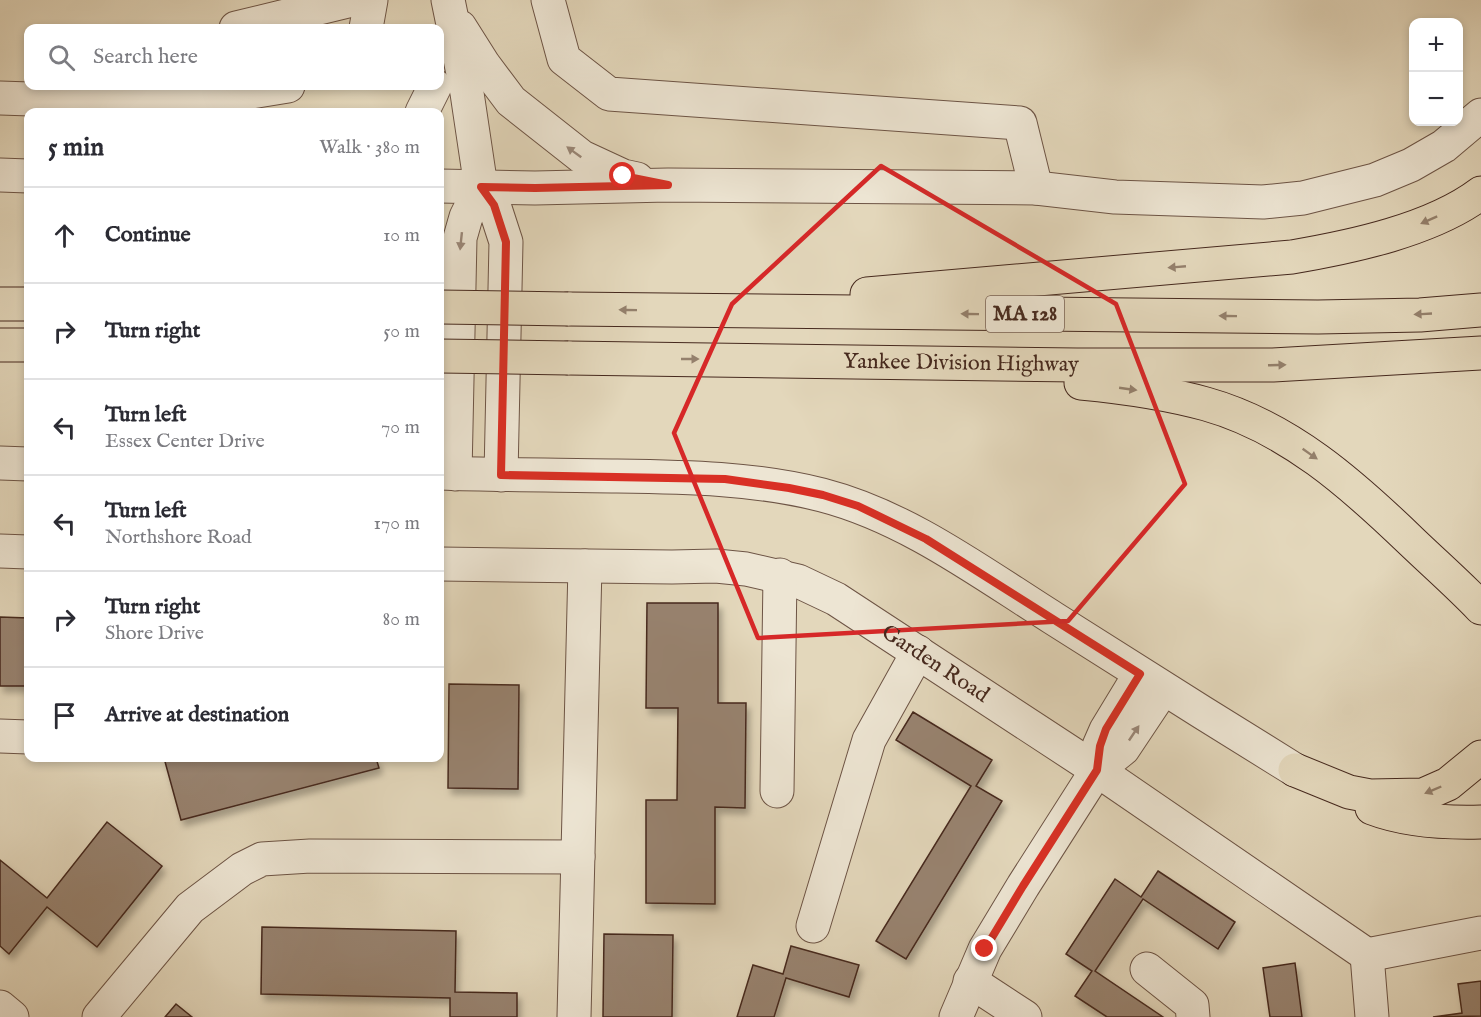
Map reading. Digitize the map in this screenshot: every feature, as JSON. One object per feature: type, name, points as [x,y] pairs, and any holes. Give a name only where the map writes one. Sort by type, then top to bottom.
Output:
[{"type":"highway","points":[[674,310],[1292,257],[1330,251],[1408,229],[1447,212],[1481,193]]},
{"type":"highway","points":[[0,304],[24,304]]},
{"type":"highway","name":"MA 128","points":[[444,307],[1318,317],[1420,315],[1481,310]]},
{"type":"highway","points":[[0,345],[24,345]]},
{"type":"highway","name":"Yankee Division Highway","points":[[444,356],[1077,365],[1261,365],[1481,353]]},
{"type":"highway","points":[[819,360],[1092,384],[1208,404],[1268,430],[1328,466],[1385,516],[1479,607]]},
{"type":"highway","points":[[1295,770],[1326,784],[1359,794],[1370,796],[1423,795],[1448,784],[1481,757]]},
{"type":"highway","points":[[1295,770],[1340,795],[1379,810],[1451,823],[1481,822]]},
{"type":"street","points":[[253,24],[352,0]]},
{"type":"street","points":[[367,24],[371,0]]},
{"type":"street","points":[[548,0],[564,59],[609,94],[1020,123],[1036,188]]},
{"type":"street","points":[[449,6],[484,65],[511,101],[548,132],[582,157],[623,176],[668,185]]},
{"type":"street","points":[[444,43],[449,6]]},
{"type":"street","points":[[449,6],[472,124],[481,187],[494,205],[506,242],[501,475]]},
{"type":"street","points":[[0,86],[24,81]]},
{"type":"street","points":[[0,98],[178,104],[264,90]]},
{"type":"street","points":[[424,108],[433,90]]},
{"type":"street","points":[[444,186],[535,188],[668,185],[1036,188],[1115,197],[1263,202],[1303,198],[1375,180],[1411,165],[1444,146],[1481,115]]},
{"type":"street","points":[[0,175],[24,176]]},
{"type":"street","points":[[481,187],[466,217],[460,238],[447,474],[714,478],[779,486],[823,495],[858,506],[926,539],[1295,770]]},
{"type":"street","points":[[0,464],[24,464]]},
{"type":"street","points":[[0,551],[24,552]]},
{"type":"street","name":"Garden Road","points":[[444,564],[716,566],[746,569],[798,580],[836,599],[918,652],[1097,770],[1367,955]]},
{"type":"street","points":[[574,1017],[585,566]]},
{"type":"street","points":[[777,791],[780,575]]},
{"type":"street","points":[[813,926],[869,740],[918,652]]},
{"type":"street","points":[[956,1017],[985,949],[1023,886],[1097,770],[1123,749],[1151,681]]},
{"type":"street","points":[[0,736],[24,737]]},
{"type":"street","points":[[99,1017],[190,908],[242,869],[262,859],[302,856],[578,857]]},
{"type":"street","points":[[1372,1017],[1367,955],[1481,933]]},
{"type":"street","points":[[1146,969],[1192,1005],[1193,1017]]},
{"type":"street","points":[[970,981],[1025,1017]]},
{"type":"street","points":[[0,1007],[12,1017]]},
{"type":"highlighted area","points":[[881,166],[1116,304],[1185,484],[1068,621],[758,638],[674,433],[732,304]]},
{"type":"building","points":[[647,603],[718,603],[718,703],[746,703],[745,808],[715,807],[715,904],[646,903],[646,800],[677,800],[678,708],[646,708]]},
{"type":"building","points":[[0,617],[24,618],[24,686],[0,686]]},
{"type":"building","points":[[449,684],[519,685],[518,789],[448,788]]},
{"type":"building","points":[[913,712],[992,760],[976,786],[1002,801],[906,959],[876,941],[971,786],[896,740]]},
{"type":"building","points":[[165,762],[377,762],[379,768],[181,820]]},
{"type":"building","points":[[107,822],[162,866],[97,947],[47,907],[9,954],[0,946],[0,860],[47,898]]},
{"type":"building","points":[[1158,871],[1235,922],[1218,949],[1143,899],[1095,971],[1163,1017],[1107,1017],[1075,996],[1092,971],[1066,954],[1115,879],[1141,897]]},
{"type":"building","points":[[262,927],[456,931],[455,992],[517,993],[517,1017],[450,1017],[450,998],[261,994]]},
{"type":"building","points":[[604,934],[673,935],[672,1017],[603,1017]]},
{"type":"building","points":[[791,946],[859,965],[849,997],[786,978],[774,1017],[737,1017],[753,965],[783,974]]},
{"type":"building","points":[[1295,963],[1302,1017],[1270,1017],[1263,968]]},
{"type":"building","points":[[1481,981],[1481,1016],[1433,1017],[1462,1013],[1458,984]]},
{"type":"building","points":[[176,1004],[192,1017],[165,1017]]},
{"type":"route","points":[[623,176],[668,185],[481,187],[494,205],[506,242],[501,475],[725,479],[823,495],[858,506],[926,539],[1140,674],[1106,729],[1100,746],[1097,770],[985,949]]}]
